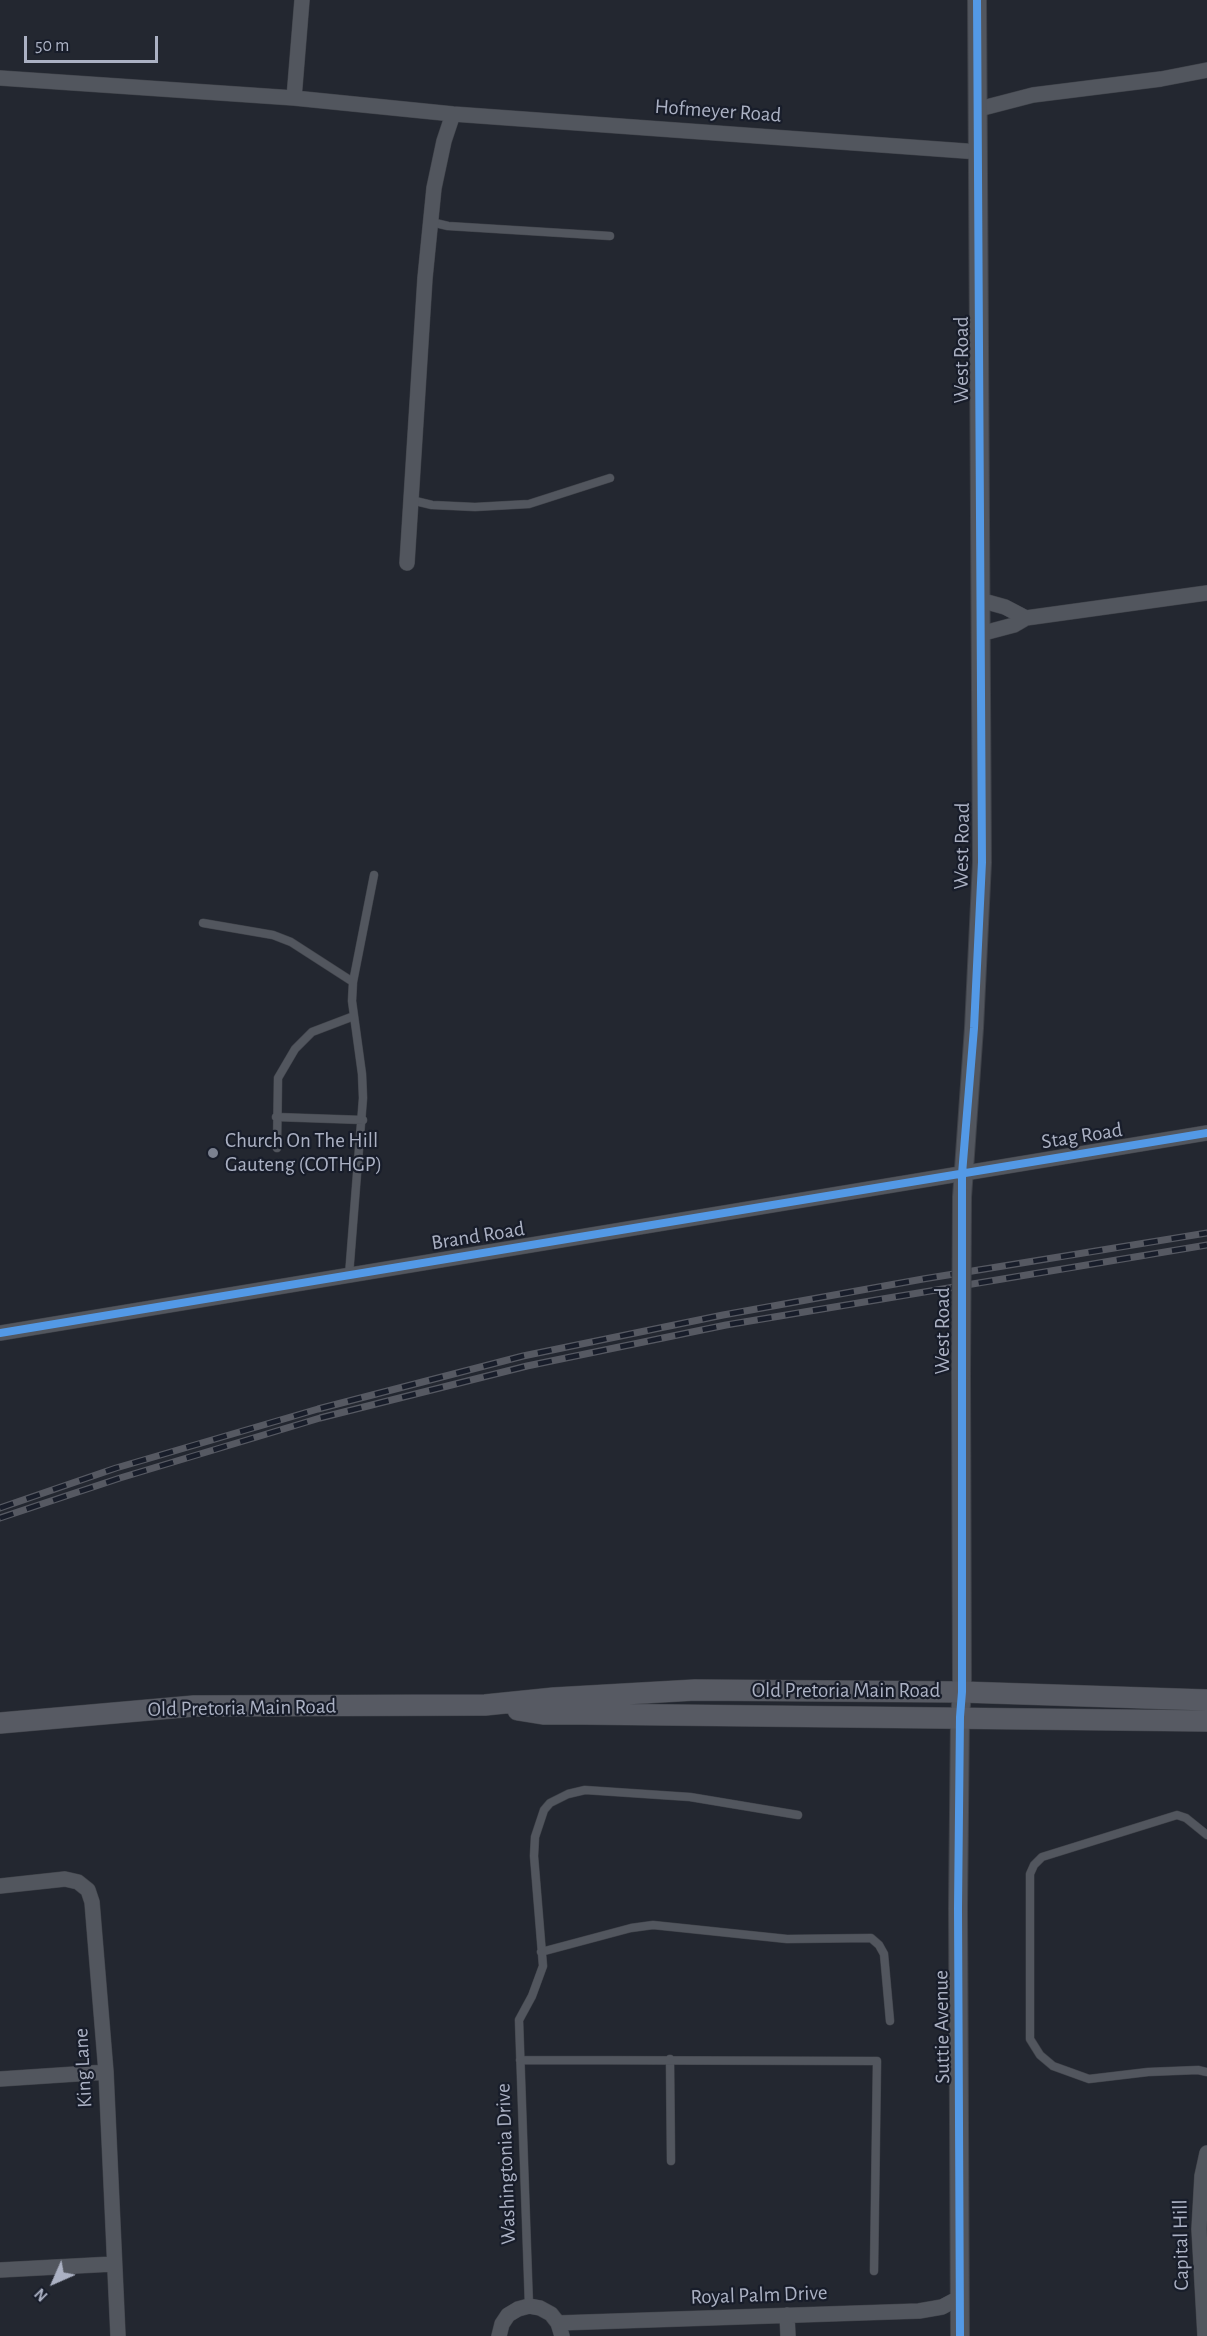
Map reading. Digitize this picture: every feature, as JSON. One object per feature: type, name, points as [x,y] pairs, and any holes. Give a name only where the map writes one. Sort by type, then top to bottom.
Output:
[{"type":"main road","name":"Old Pretoria Main Road","points":[[0,1723],[194,1706],[485,1705],[554,1698],[695,1690],[962,1692],[1207,1700]]},
{"type":"main road","name":"Old Pretoria Main Road","points":[[485,1705],[553,1714],[1207,1721]]},
{"type":"street","points":[[294,98],[302,0]]},
{"type":"street","name":"West Road","points":[[960,1717],[962,1692],[962,1174],[974,1028],[982,862],[977,0]]},
{"type":"street","points":[[979,109],[1034,95],[1161,79],[1207,70]]},
{"type":"street","name":"Hofmeyer Road","points":[[0,78],[294,98],[453,114],[979,152]]},
{"type":"street","points":[[406,563],[430,222],[438,165],[453,114]]},
{"type":"street","points":[[980,634],[1014,625],[1026,618],[1207,593]]},
{"type":"street","points":[[980,600],[1014,611],[1026,618]]},
{"type":"street","name":"Stag Road","points":[[962,1174],[1207,1133]]},
{"type":"street","name":"Brand Road","points":[[0,1333],[962,1174]]},
{"type":"street","name":"Suttie Avenue","points":[[960,1717],[960,2336]]},
{"type":"street","name":"King Lane","points":[[0,1886],[65,1879],[78,1882],[88,1890],[93,1902],[106,2072],[118,2336]]},
{"type":"street","points":[[0,2079],[106,2072]]},
{"type":"street","name":"Capital Hill","points":[[1205,2336],[1199,2229],[1202,2176],[1207,2153]]},
{"type":"street","points":[[0,2270],[113,2264]]},
{"type":"street","name":"Royal Palm Drive","points":[[560,2329],[787,2315],[927,2311],[959,2298]]},
{"type":"street","points":[[499,2336],[502,2324],[508,2315],[529,2306],[546,2310],[560,2329]]},
{"type":"street","points":[[787,2315],[788,2336]]},
{"type":"lane","points":[[430,222],[448,226],[610,236]]},
{"type":"lane","points":[[411,500],[432,505],[475,507],[529,504],[610,478]]},
{"type":"lane","points":[[349,1275],[363,1120],[362,1074],[352,1001],[353,982],[374,875]]},
{"type":"lane","points":[[203,923],[273,935],[291,942],[353,982]]},
{"type":"lane","points":[[277,1148],[278,1078],[295,1049],[312,1032],[354,1016]]},
{"type":"lane","points":[[276,1117],[363,1120]]},
{"type":"lane","points":[[798,1815],[690,1797],[585,1790],[568,1794],[550,1803],[540,1817],[535,1837],[534,1856],[541,1952],[631,1928],[653,1925],[787,1939],[871,1938],[884,1954],[890,2021]]},
{"type":"lane","points":[[1207,1835],[1186,1818],[1177,1815],[1042,1857],[1034,1865],[1030,1874],[1030,2039],[1040,2055],[1053,2066],[1089,2079],[1148,2072],[1198,2070],[1207,2072]]},
{"type":"lane","name":"Washingtonia Drive","points":[[529,2306],[519,2020],[537,1985],[543,1966],[541,1952]]},
{"type":"lane","points":[[520,2060],[877,2061],[874,2271]]},
{"type":"lane","points":[[670,2060],[671,2161]]},
{"type":"railway","points":[[0,1508],[116,1468],[318,1409],[523,1356],[723,1315],[923,1279],[1207,1233]]},
{"type":"railway","points":[[0,1518],[120,1478],[320,1418],[527,1366],[726,1325],[1207,1245]]},
{"type":"cycle path","points":[[960,2336],[958,1908],[962,1692],[962,1174],[974,1028],[982,862],[977,0]]},
{"type":"cycle path","points":[[0,1333],[1207,1133]]},
{"type":"place","name":"Church On The Hill Gauteng (COTHGP)","points":[[213,1153]]}]
